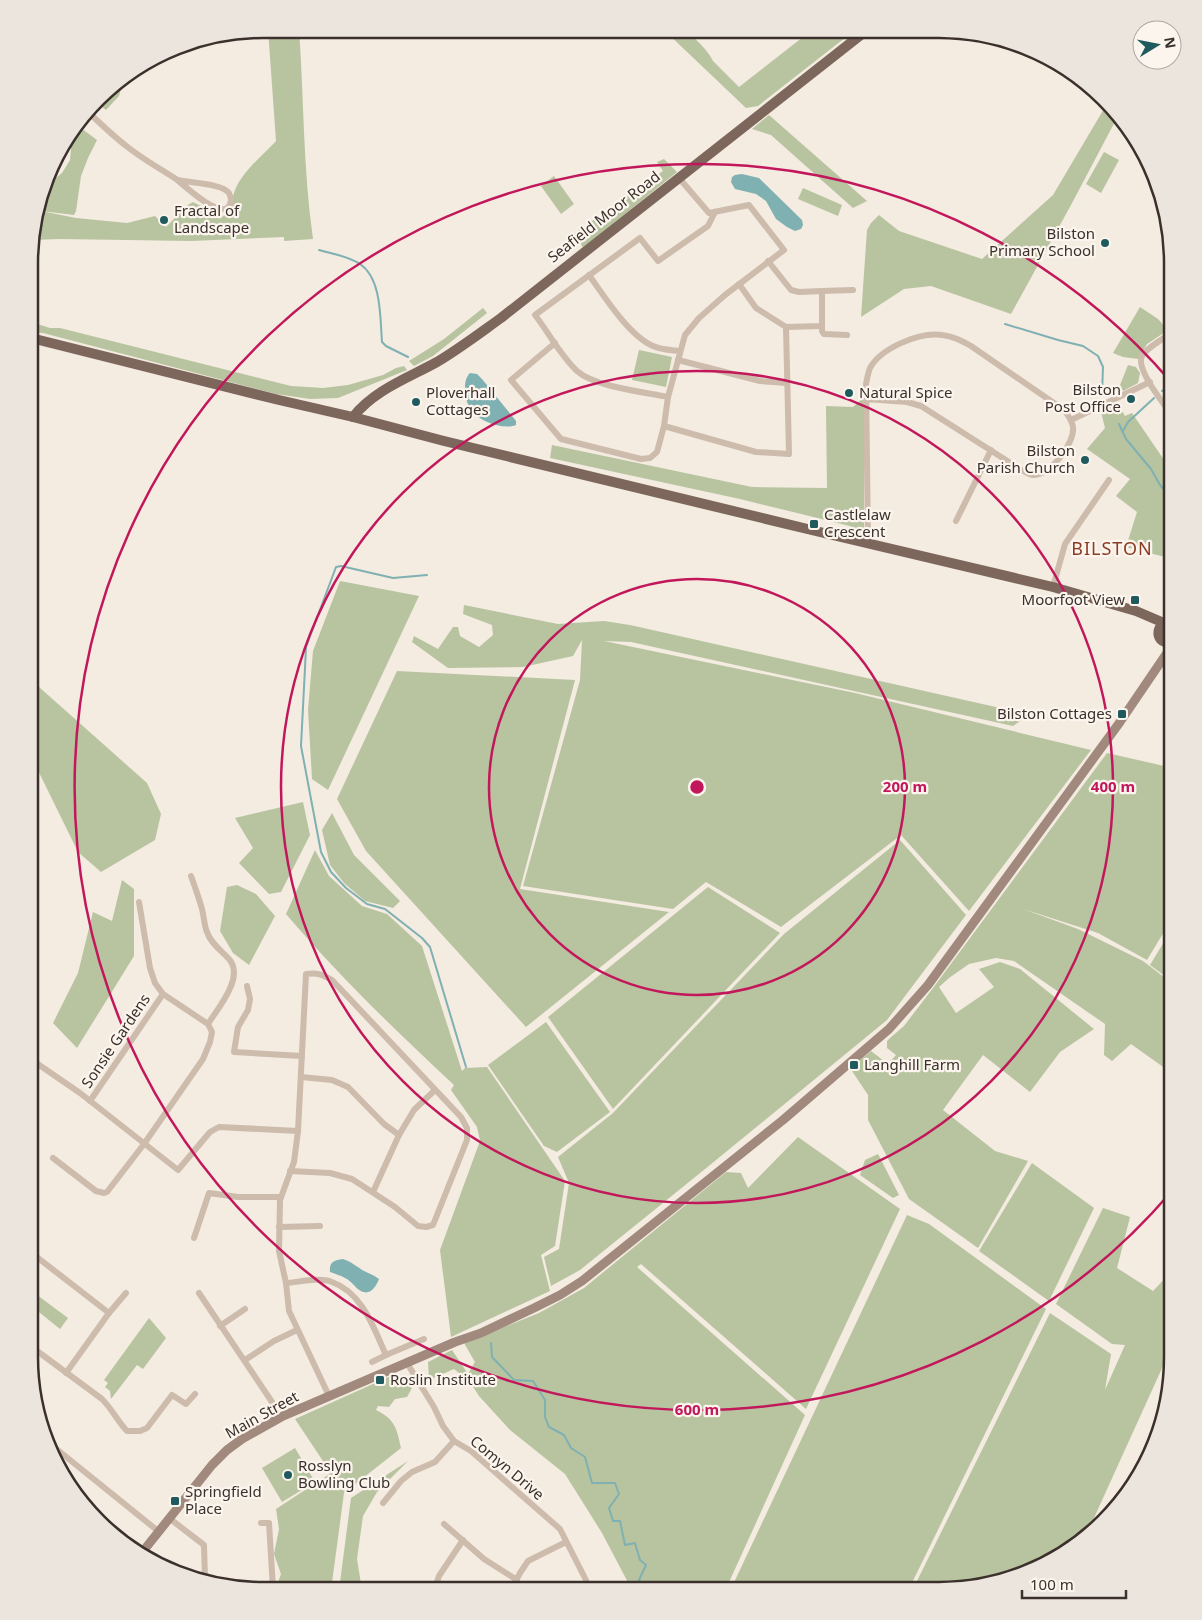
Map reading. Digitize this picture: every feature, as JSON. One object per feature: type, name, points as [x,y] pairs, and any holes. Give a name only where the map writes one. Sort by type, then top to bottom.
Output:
[{"type":"main road","name":"Seafield Moor Road","points":[[353,417],[373,397],[438,361],[501,318],[857,38]]},
{"type":"main road","points":[[38,340],[444,441],[1053,587],[1120,606],[1144,615],[1164,628]]},
{"type":"main road","name":"Main Street","points":[[144,1549],[212,1465],[227,1450],[242,1439],[283,1416],[455,1342],[481,1333],[560,1295],[582,1281],[768,1132],[889,1029],[928,985],[1120,722],[1160,662],[1164,648]]},
{"type":"street","points":[[92,115],[126,146],[178,180],[188,191],[209,205],[224,208],[231,202],[228,191],[218,186],[178,180]]},
{"type":"street","points":[[555,343],[511,380],[561,439],[641,459],[650,458],[657,452],[664,426],[668,397],[685,335],[699,318],[739,284],[784,250],[749,205],[709,213],[679,178]]},
{"type":"street","points":[[668,397],[600,382],[586,377],[576,370],[535,315],[640,238],[658,261],[708,226],[715,212]]},
{"type":"street","points":[[768,262],[790,290],[799,292],[853,290]]},
{"type":"street","points":[[589,275],[615,311],[639,338],[654,347],[680,351]]},
{"type":"street","points":[[739,284],[756,308],[786,327],[822,326]]},
{"type":"street","points":[[822,291],[822,331],[824,334],[847,334]]},
{"type":"street","points":[[664,426],[756,452],[789,454],[786,327]]},
{"type":"street","points":[[866,400],[907,402],[921,406],[1023,471],[1033,475],[1049,470],[1072,440],[1073,428],[1071,420],[1064,410],[971,346],[956,338],[942,335],[925,335],[892,348],[876,360],[869,369],[866,384],[866,400],[868,543]]},
{"type":"street","points":[[1164,338],[1142,356],[1141,363],[1142,370],[1164,403]]},
{"type":"street","points":[[678,360],[760,381],[787,383]]},
{"type":"street","points":[[1071,420],[1150,382]]},
{"type":"street","points":[[956,521],[991,450]]},
{"type":"street","points":[[1053,587],[1065,544],[1109,480]]},
{"type":"street","points":[[53,1158],[96,1191],[104,1193],[110,1189],[144,1144],[203,1059],[212,1032],[208,1024],[228,992],[235,974],[234,967],[229,959],[216,948],[207,933],[203,910],[191,876]]},
{"type":"street","name":"Sonsie Gardens","points":[[140,902],[150,968],[155,983],[163,994],[208,1024]]},
{"type":"street","points":[[290,1171],[330,1173],[352,1179],[373,1192],[418,1226],[426,1227],[433,1225],[467,1140],[467,1128],[461,1117],[332,980],[313,973],[306,974],[298,1131],[294,1162],[290,1171],[280,1197],[279,1251],[286,1283],[289,1311],[329,1396]]},
{"type":"street","points":[[247,986],[250,999],[248,1010],[238,1027],[234,1052],[302,1056]]},
{"type":"street","name":"Sonsie Gardens","points":[[90,1101],[163,994]]},
{"type":"street","points":[[38,1064],[90,1101],[178,1170],[210,1132],[218,1128],[298,1131]]},
{"type":"street","points":[[300,1078],[332,1080],[348,1087],[384,1124],[399,1135]]},
{"type":"street","points":[[373,1192],[399,1135],[414,1110],[435,1090]]},
{"type":"street","points":[[194,1238],[209,1193],[238,1197],[280,1197]]},
{"type":"street","points":[[279,1227],[320,1226]]},
{"type":"street","points":[[38,1258],[109,1313]]},
{"type":"street","points":[[286,1283],[320,1280],[332,1282],[346,1291],[366,1312],[386,1355]]},
{"type":"street","points":[[66,1373],[109,1313],[126,1293]]},
{"type":"street","points":[[199,1293],[274,1405]]},
{"type":"street","points":[[220,1326],[246,1309]]},
{"type":"street","points":[[245,1360],[274,1341],[297,1330]]},
{"type":"street","points":[[372,1362],[424,1339]]},
{"type":"street","points":[[38,1352],[108,1405],[127,1431],[134,1432],[146,1428],[172,1395],[186,1404],[194,1394]]},
{"type":"street","name":"Comyn Drive","points":[[407,1363],[434,1407],[443,1426],[454,1440],[470,1451],[560,1529],[587,1582]]},
{"type":"street","points":[[383,1503],[401,1480],[412,1472],[436,1462],[454,1440]]},
{"type":"street","points":[[58,1450],[158,1531]]},
{"type":"street","points":[[169,1518],[204,1545],[205,1575]]},
{"type":"street","points":[[261,1523],[269,1523],[273,1582]]},
{"type":"street","points":[[444,1524],[484,1558],[516,1580],[528,1561],[566,1542]]},
{"type":"street","points":[[437,1582],[463,1540]]},
{"type":"green space","points":[[269,38],[299,38],[305,160],[313,239],[284,241],[284,237],[191,241],[39,240],[44,212],[76,218],[127,223],[155,216],[166,227],[182,210],[193,202],[222,217],[229,208],[238,183],[253,164],[276,141]]},
{"type":"green space","points":[[672,38],[694,38],[701,44],[713,61],[739,87],[802,38],[845,38],[758,106],[746,108]]},
{"type":"green space","points":[[121,88],[119,96],[106,110],[101,106]]},
{"type":"green space","points":[[1104,109],[1115,122],[1011,314],[931,286],[904,289],[861,317],[867,230],[879,215],[899,231],[982,259],[1053,195]]},
{"type":"green space","points":[[769,115],[867,201],[853,208],[771,135],[752,129]]},
{"type":"green space","points":[[82,129],[97,140],[81,176],[74,215],[44,211],[54,180],[62,173],[70,160],[71,145]]},
{"type":"green space","points":[[1104,152],[1119,160],[1101,193],[1086,184]]},
{"type":"green space","points":[[664,159],[677,172],[583,248],[575,233],[663,171],[657,162]]},
{"type":"green space","points":[[554,176],[574,204],[561,214],[541,186]]},
{"type":"green space","points":[[803,188],[842,205],[838,216],[798,199]]},
{"type":"green space","points":[[1140,307],[1158,319],[1164,326],[1164,333],[1147,344],[1138,359],[1123,357],[1113,353]]},
{"type":"green space","points":[[483,308],[487,313],[433,356],[414,366],[409,361],[444,339]]},
{"type":"green space","points":[[38,324],[50,328],[60,328],[291,386],[323,388],[348,385],[383,375],[396,368],[404,366],[407,370],[338,398],[310,399],[276,394],[38,333]]},
{"type":"green space","points":[[639,350],[672,357],[666,387],[632,380]]},
{"type":"green space","points":[[1128,365],[1136,367],[1140,373],[1138,383],[1123,391],[1120,385]]},
{"type":"green space","points":[[863,398],[864,529],[861,532],[854,531],[850,526],[740,499],[550,458],[552,445],[752,487],[827,488],[826,406],[853,407]]},
{"type":"green space","points":[[1117,403],[1125,416],[1132,413],[1164,460],[1164,557],[1126,547],[1137,512],[1116,496],[1130,479],[1087,449],[1105,428],[1101,412]]},
{"type":"green space","points":[[340,581],[419,596],[328,790],[312,779],[308,710],[313,651]]},
{"type":"green space","points":[[464,605],[558,624],[604,621],[630,625],[1018,712],[1023,719],[1013,726],[631,642],[604,641],[855,693],[1091,750],[969,911],[901,835],[781,927],[706,882],[673,909],[523,886],[580,680],[582,640],[573,656],[523,667],[448,668],[412,642],[414,636],[438,649],[453,627],[458,627],[460,636],[479,647],[493,635],[492,625],[463,614]]},
{"type":"green space","points":[[397,671],[575,680],[520,889],[669,912],[526,1027],[366,851],[337,799]]},
{"type":"green space","points":[[38,686],[147,783],[161,814],[155,840],[101,872],[78,852],[38,770]]},
{"type":"green space","points":[[1107,753],[1164,766],[1164,932],[1147,960],[1098,933],[1023,909],[1078,929],[1143,961],[1164,977],[1164,1068],[1131,1044],[1112,1061],[1104,1055],[1105,1024],[1014,961],[996,958],[969,964],[939,987],[956,1013],[994,987],[979,969],[1000,962],[1020,969],[1094,1029],[1060,1052],[1030,1092],[983,1055],[943,1110],[995,1151],[1028,1161],[978,1248],[909,1199],[868,1120],[868,1095],[850,1068],[871,1051],[888,1064],[896,1055],[887,1048],[887,1041],[904,1026]]},
{"type":"green space","points":[[303,802],[310,835],[281,892],[269,894],[239,863],[253,848],[235,818]]},
{"type":"green space","points":[[332,813],[354,855],[400,901],[393,908],[365,901],[344,883],[330,865],[322,830]]},
{"type":"green space","points":[[900,840],[966,915],[887,1020],[580,1270],[551,1286],[544,1257],[559,1249],[569,1183],[558,1157],[613,1113],[784,934]]},
{"type":"green space","points":[[315,850],[329,876],[362,906],[387,914],[422,946],[462,1071],[465,1068],[487,1067],[565,1181],[555,1246],[541,1255],[550,1291],[451,1337],[440,1250],[480,1141],[477,1127],[451,1090],[454,1085],[368,1002],[286,914]]},
{"type":"green space","points":[[122,880],[134,889],[134,956],[77,1048],[53,1023],[78,973],[93,912],[112,921]]},
{"type":"green space","points":[[237,885],[256,894],[275,916],[249,965],[233,953],[220,931],[227,887]]},
{"type":"green space","points":[[708,887],[780,933],[613,1109],[548,1017]]},
{"type":"green space","points":[[1164,942],[1164,975],[1150,965]]},
{"type":"green space","points":[[546,1022],[610,1112],[557,1152],[544,1146],[488,1065]]},
{"type":"green space","points":[[798,1137],[900,1209],[806,1409],[641,1264],[637,1267],[805,1415],[729,1582],[628,1582],[602,1533],[565,1474],[510,1430],[479,1396],[470,1382],[454,1369],[429,1380],[428,1362],[452,1350],[468,1374],[475,1362],[464,1343],[539,1313],[584,1288],[726,1172],[741,1173],[748,1188]]},
{"type":"green space","points":[[878,1154],[899,1195],[893,1198],[860,1175],[865,1160]]},
{"type":"green space","points":[[1032,1163],[1094,1208],[1049,1301],[979,1251]]},
{"type":"green space","points":[[1103,1208],[1130,1217],[1117,1268],[1153,1291],[1164,1279],[1164,1364],[1092,1523],[1064,1545],[1012,1571],[969,1581],[916,1582],[1050,1313],[1111,1354],[1105,1390],[1125,1345],[1112,1344],[1056,1304]]},
{"type":"green space","points":[[907,1215],[929,1224],[1046,1309],[912,1582],[734,1582]]},
{"type":"green space","points":[[38,1296],[68,1318],[60,1329],[38,1311]]},
{"type":"green space","points":[[149,1318],[166,1338],[143,1369],[137,1365],[111,1399],[110,1391],[105,1387],[108,1383],[104,1380]]},
{"type":"green space","points":[[393,1375],[401,1377],[412,1388],[407,1397],[395,1399],[389,1407],[378,1406],[376,1410],[387,1417],[394,1425],[401,1448],[344,1493],[332,1582],[278,1582],[281,1574],[274,1554],[279,1529],[276,1509],[331,1473],[295,1419]]},
{"type":"green space","name":"Rosslyn Bowling Club","points":[[295,1448],[315,1482],[282,1502],[262,1468]]},
{"type":"green space","points":[[408,1461],[377,1492],[363,1516],[357,1559],[361,1582],[340,1582],[351,1498]]},
{"type":"water","points":[[742,174],[759,178],[802,220],[803,225],[801,229],[795,231],[776,219],[766,201],[756,194],[735,189],[731,182],[732,177]]},
{"type":"water","points":[[470,373],[477,374],[482,379],[516,421],[516,425],[499,426],[492,424],[481,419],[472,411],[465,391],[466,380]]},
{"type":"water","points":[[343,1259],[379,1279],[370,1292],[361,1291],[347,1279],[330,1272],[330,1266],[333,1262]]},
{"type":"waterway","points":[[319,250],[350,259],[360,264],[367,271],[376,289],[382,342],[408,357]]},
{"type":"waterway","points":[[1005,324],[1083,346],[1098,356],[1103,367],[1102,394]]},
{"type":"waterway","points":[[1123,431],[1128,422],[1154,398]]},
{"type":"waterway","points":[[1119,424],[1126,439],[1151,469],[1164,490]]},
{"type":"waterway","points":[[427,575],[393,578],[341,566],[336,567],[306,647],[301,746],[321,852],[331,872],[346,888],[367,904],[385,909],[422,938],[430,947],[466,1067]]},
{"type":"waterway","points":[[491,1343],[492,1357],[514,1380],[533,1381],[545,1400],[545,1417],[549,1427],[564,1435],[571,1448],[585,1457],[592,1483],[615,1483],[619,1494],[609,1508],[613,1521],[620,1521],[625,1545],[635,1543],[640,1560],[646,1565],[639,1580],[641,1582]]},
{"type":"place","name":"Fractal of Landscape","points":[[164,220]]},
{"type":"place","name":"Bilston Primary School","points":[[1105,243]]},
{"type":"place","name":"Natural Spice","points":[[849,393]]},
{"type":"place","name":"Bilston Post Office","points":[[1131,399]]},
{"type":"place","name":"Ploverhall Cottages","points":[[416,402]]},
{"type":"place","name":"Bilston Parish Church","points":[[1085,460]]},
{"type":"place","name":"Castlelaw Crescent","points":[[814,524]]},
{"type":"place","name":"Moorfoot View","points":[[1135,600]]},
{"type":"place","name":"Bilston Cottages","points":[[1122,714]]},
{"type":"place","name":"Langhill Farm","points":[[854,1065]]},
{"type":"place","name":"Roslin Institute","points":[[380,1380]]},
{"type":"place","name":"Rosslyn Bowling Club","points":[[288,1475]]},
{"type":"place","name":"Springfield Place","points":[[175,1501]]},
{"type":"district","name":"BILSTON","points":[[1112,549]]}]
